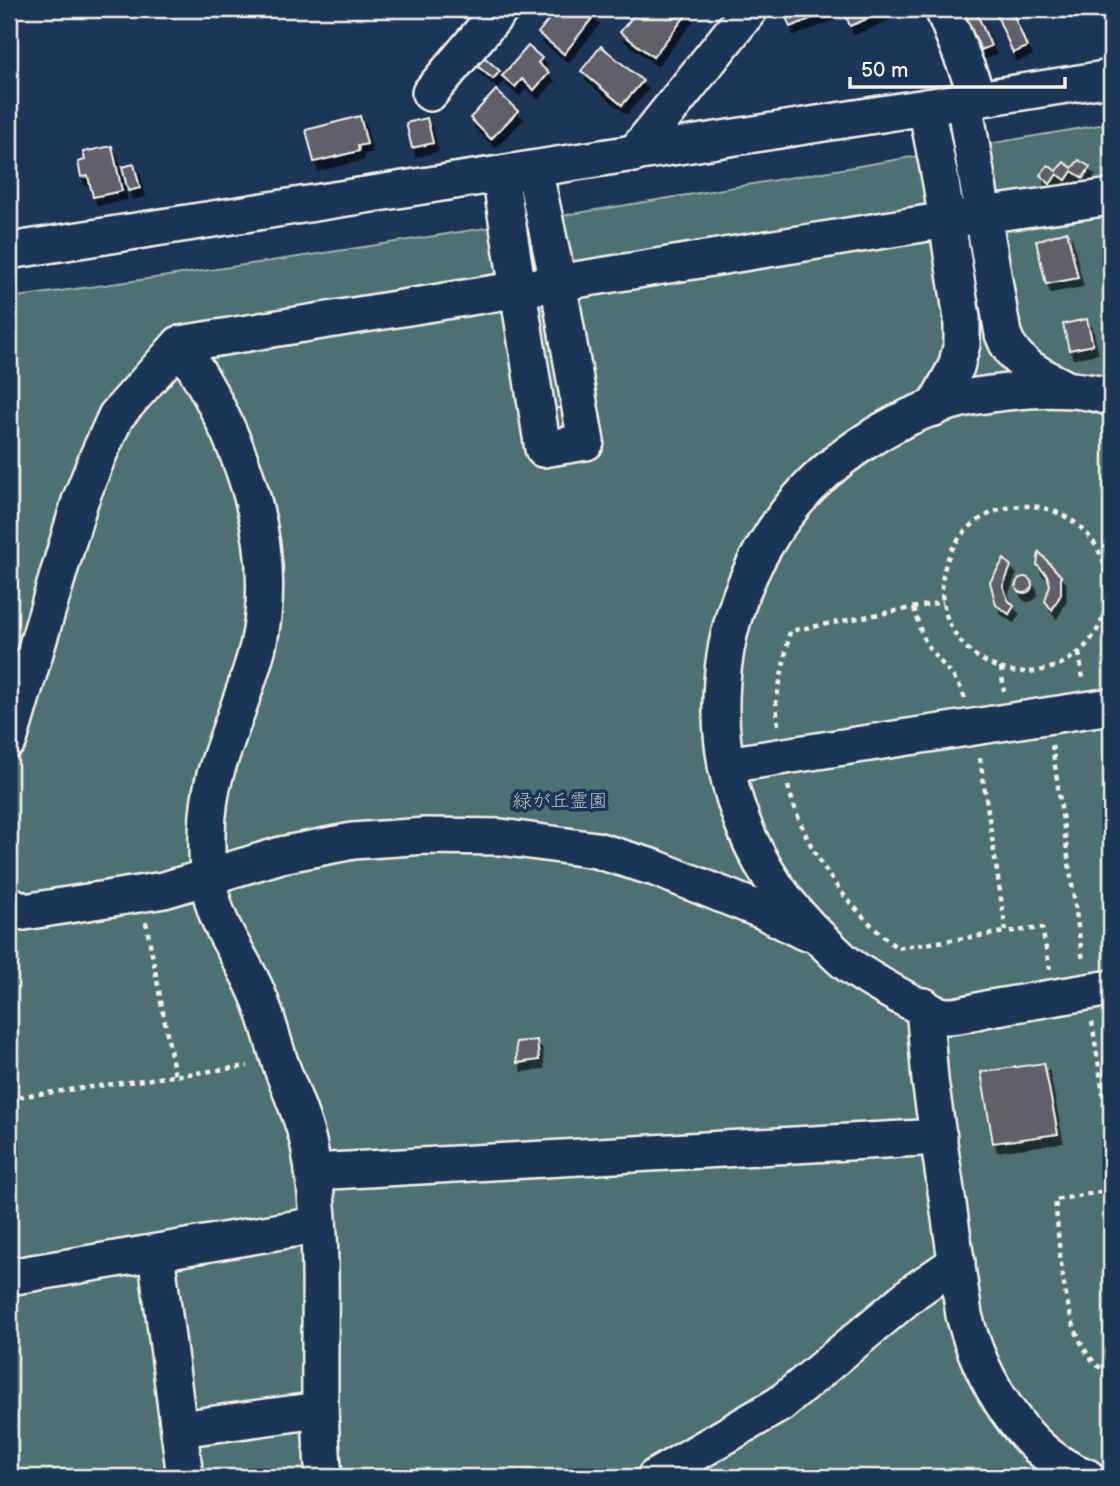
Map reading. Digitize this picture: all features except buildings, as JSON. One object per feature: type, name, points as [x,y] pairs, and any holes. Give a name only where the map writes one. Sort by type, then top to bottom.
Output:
[{"type":"street","points":[[430,93],[501,9]]},
{"type":"street","points":[[943,9],[972,100],[982,215],[999,318],[1008,349],[1028,369],[1073,392]]},
{"type":"street","points":[[634,154],[738,13]]},
{"type":"street","points":[[9,251],[1111,78]]},
{"type":"street","points":[[926,107],[959,286],[962,344],[956,367],[934,408]]},
{"type":"street","points":[[500,175],[543,449],[586,442],[558,282],[534,169]]},
{"type":"street","points":[[9,740],[80,501],[97,458],[116,416],[180,344],[947,220],[1111,197]]},
{"type":"street","points":[[180,344],[204,381],[238,454],[261,540],[264,581],[258,644],[214,778],[208,822],[210,878],[215,905],[232,950],[257,993],[308,1143],[317,1225],[319,1410],[324,1477]]},
{"type":"street","points":[[1085,993],[946,1016],[848,965],[796,916],[755,856],[729,788],[719,716],[725,645],[747,576],[784,514],[834,462],[894,422],[962,397],[1033,388],[1111,398]]},
{"type":"street","points":[[726,765],[1111,706]]},
{"type":"street","points":[[14,911],[140,894],[210,878],[281,855],[353,841],[426,836],[501,837],[597,850],[655,868],[763,911],[824,942]]},
{"type":"street","points":[[924,1006],[964,1315],[980,1364],[1042,1466],[1087,1477]]},
{"type":"street","points":[[313,1172],[939,1137]]},
{"type":"street","points":[[9,1277],[317,1225]]},
{"type":"street","points":[[156,1252],[185,1477]]},
{"type":"street","points":[[667,1474],[780,1404],[861,1335],[957,1262]]},
{"type":"street","points":[[179,1429],[319,1410]]},
{"type":"path","points":[[1025,506],[1054,511],[1078,525],[1097,547],[1109,580],[1108,599],[1101,624],[1087,646],[1066,662],[1042,671],[1016,672],[991,666],[970,652],[952,629],[943,602],[944,573],[954,546],[966,532],[997,510],[1025,506]]},
{"type":"path","points":[[914,607],[921,634],[931,650],[960,682],[975,727],[1006,932],[1042,929],[1085,993]]},
{"type":"path","points":[[1048,716],[1085,993],[1111,1145]]},
{"type":"path","points":[[140,894],[175,1076]]},
{"type":"path","points":[[9,1098],[280,1062]]},
{"type":"path","points":[[1111,1190],[1055,1200],[1067,1299],[1081,1345],[1097,1368],[1111,1375]]},
{"type":"green space","name":"緑が丘霊園","points":[[1111,123],[1111,1477],[9,1477],[9,298],[423,238]]}]
